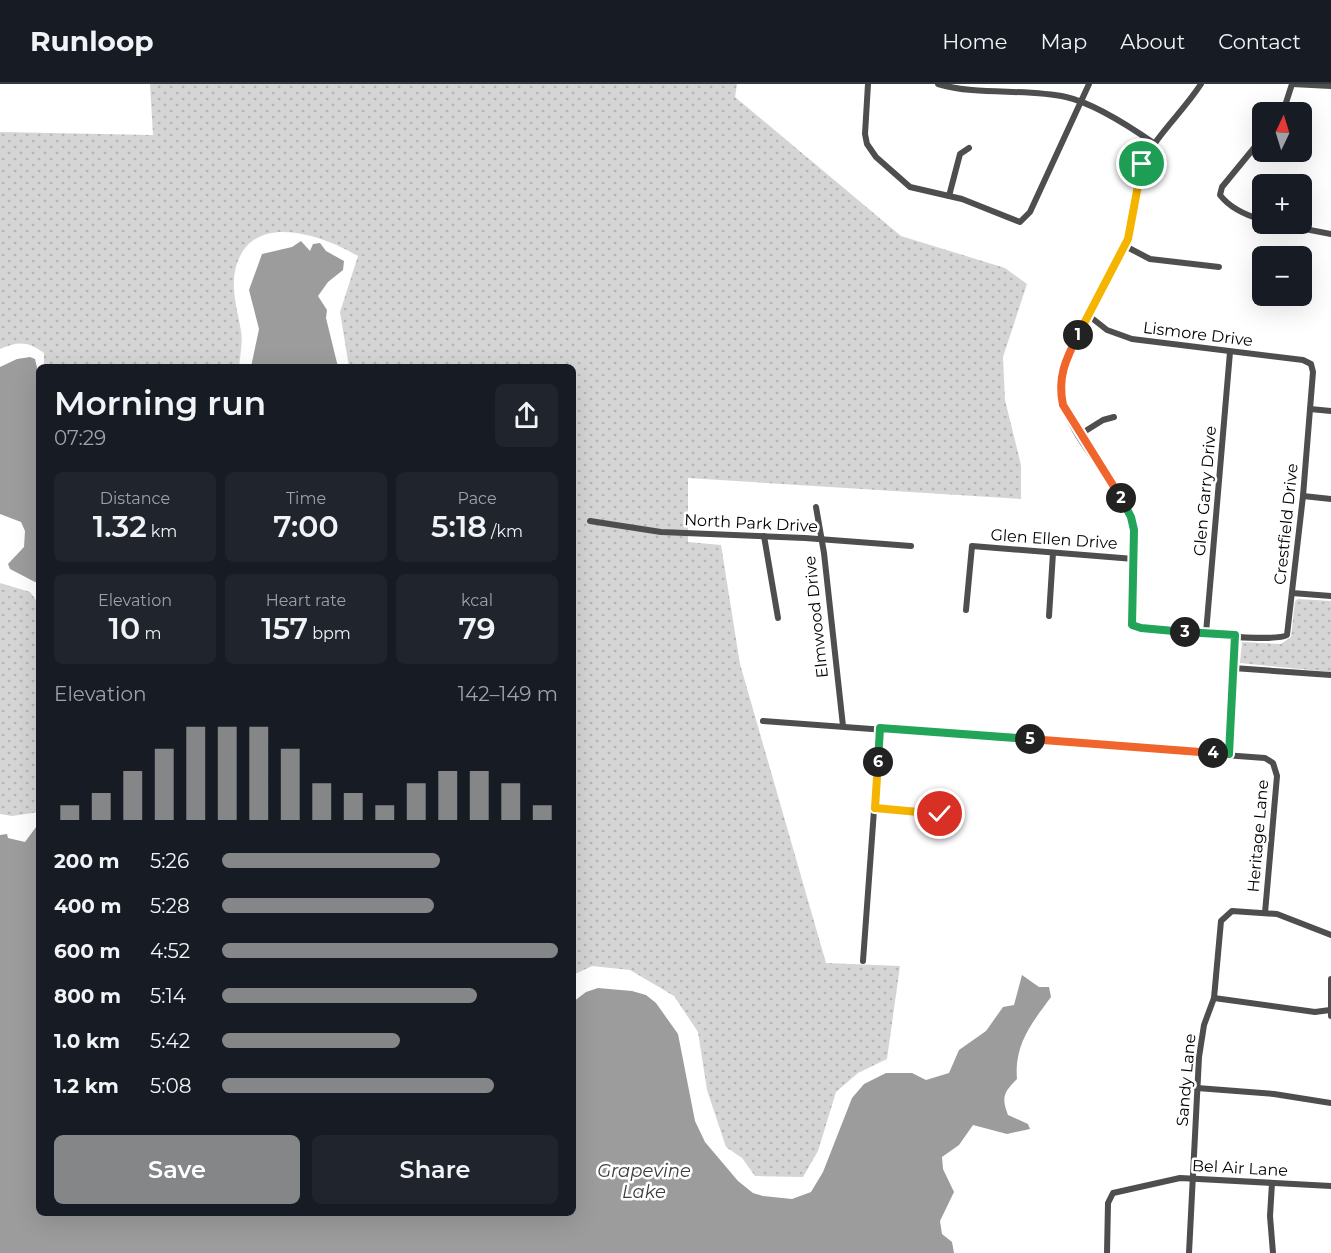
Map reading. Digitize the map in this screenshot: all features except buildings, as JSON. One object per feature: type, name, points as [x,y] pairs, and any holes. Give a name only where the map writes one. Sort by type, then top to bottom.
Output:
[{"type":"street","points":[[868,84],[864,128],[869,148],[910,187],[949,196],[1020,222],[1030,212],[1089,84]]},
{"type":"street","points":[[938,84],[960,89],[1047,94],[1080,102],[1136,131],[1155,144]]},
{"type":"street","points":[[763,721],[1229,754],[1235,635],[1141,628],[1132,625],[1134,559],[1131,517],[1079,435],[1063,405],[1060,392],[1062,367],[1125,246],[1133,217],[1140,169],[1155,144],[1186,107],[1201,84]]},
{"type":"street","points":[[1286,102],[1292,84],[1331,86]]},
{"type":"street","points":[[949,196],[960,154],[969,148]]},
{"type":"street","points":[[1252,150],[1222,187],[1220,195],[1225,202],[1252,217]]},
{"type":"street","points":[[1312,230],[1331,234]]},
{"type":"street","points":[[1125,246],[1150,259],[1219,267]]},
{"type":"street","name":"Lismore Drive","points":[[1088,315],[1107,330],[1132,339],[1303,360],[1311,363]]},
{"type":"street","name":"Glen Garry Drive","points":[[1206,633],[1230,352]]},
{"type":"street","name":"Crestfield Drive","points":[[1235,635],[1277,638],[1287,635],[1303,496],[1311,363]]},
{"type":"street","points":[[1310,409],[1331,411]]},
{"type":"street","points":[[1079,435],[1114,417]]},
{"type":"street","points":[[1303,496],[1331,499]]},
{"type":"street","name":"Elmwood Drive","points":[[816,507],[843,726]]},
{"type":"street","name":"North Park Drive","points":[[590,521],[661,532],[911,546]]},
{"type":"street","points":[[764,536],[778,618]]},
{"type":"street","name":"Glen Ellen Drive","points":[[966,610],[972,546],[1134,559]]},
{"type":"street","points":[[1049,616],[1053,554]]},
{"type":"street","points":[[1292,592],[1331,596]]},
{"type":"street","points":[[1233,668],[1331,675]]},
{"type":"street","points":[[863,961],[880,728]]},
{"type":"street","name":"Heritage Lane","points":[[1229,754],[1265,758],[1273,763],[1277,776],[1265,913]]},
{"type":"street","points":[[875,808],[940,814]]},
{"type":"street","name":"Sandy Lane","points":[[1189,1253],[1200,1040],[1215,998],[1221,921],[1232,911],[1265,913],[1288,917],[1331,935]]},
{"type":"street","points":[[1331,979],[1331,1016]]},
{"type":"street","points":[[1215,998],[1315,1012],[1330,1010]]},
{"type":"street","points":[[1197,1088],[1274,1094],[1314,1103],[1331,1103]]},
{"type":"street","name":"Bel Air Lane","points":[[1107,1253],[1108,1203],[1113,1193],[1180,1178],[1331,1186]]},
{"type":"street","points":[[1272,1183],[1270,1216],[1273,1253]]},
{"type":"shaded area","points":[[150,84],[737,84],[735,97],[901,236],[1005,268],[1027,284],[1003,357],[1005,400],[1021,465],[1021,499],[688,478],[688,542],[721,545],[740,664],[826,963],[900,966],[887,1059],[858,1073],[836,1092],[818,1151],[803,1177],[755,1176],[742,1158],[726,1147],[707,1090],[698,1032],[674,996],[630,970],[592,966],[576,974],[576,364],[349,364],[340,312],[358,256],[325,240],[288,232],[270,233],[254,239],[242,252],[235,271],[234,294],[242,335],[239,364],[44,364],[44,353],[28,344],[12,345],[0,349],[0,132],[153,135]]},
{"type":"shaded area","points":[[0,583],[30,592],[36,600],[36,812],[12,816],[0,814]]},
{"type":"shaded area","points":[[1298,599],[1331,601],[1331,672],[1240,663],[1242,642],[1281,644],[1291,637],[1295,601]]},
{"type":"water","points":[[301,241],[310,251],[313,244],[320,243],[326,251],[344,261],[343,270],[328,282],[318,296],[327,310],[326,318],[337,364],[252,364],[259,329],[249,290],[262,254],[292,247]]},
{"type":"water","points":[[30,357],[35,359],[36,364],[35,582],[10,569],[8,564],[24,547],[25,531],[21,522],[0,514],[0,367],[17,359]]},
{"type":"water","name":"Grapevine Lake","points":[[36,827],[36,1216],[576,1216],[576,1000],[586,992],[598,988],[632,991],[646,995],[656,1003],[678,1034],[695,1121],[705,1142],[738,1181],[753,1193],[792,1199],[811,1192],[823,1172],[852,1098],[864,1084],[886,1073],[912,1073],[926,1080],[949,1073],[959,1050],[986,1031],[1003,1007],[1014,1005],[1022,975],[1039,987],[1049,987],[1051,997],[1037,1016],[1021,1045],[1018,1055],[1017,1079],[1007,1091],[1004,1099],[1008,1115],[1028,1124],[1030,1129],[1007,1134],[973,1125],[959,1145],[942,1157],[943,1169],[954,1192],[940,1221],[942,1234],[952,1242],[954,1253],[0,1253],[0,835],[7,834],[8,838],[25,842]]},
{"type":"route","points":[[940,814],[875,808],[880,728],[1229,754],[1235,635],[1141,628],[1132,625],[1130,615],[1134,530],[1131,517],[1071,421],[1063,405],[1060,392],[1062,367],[1128,239],[1142,164]]}]
